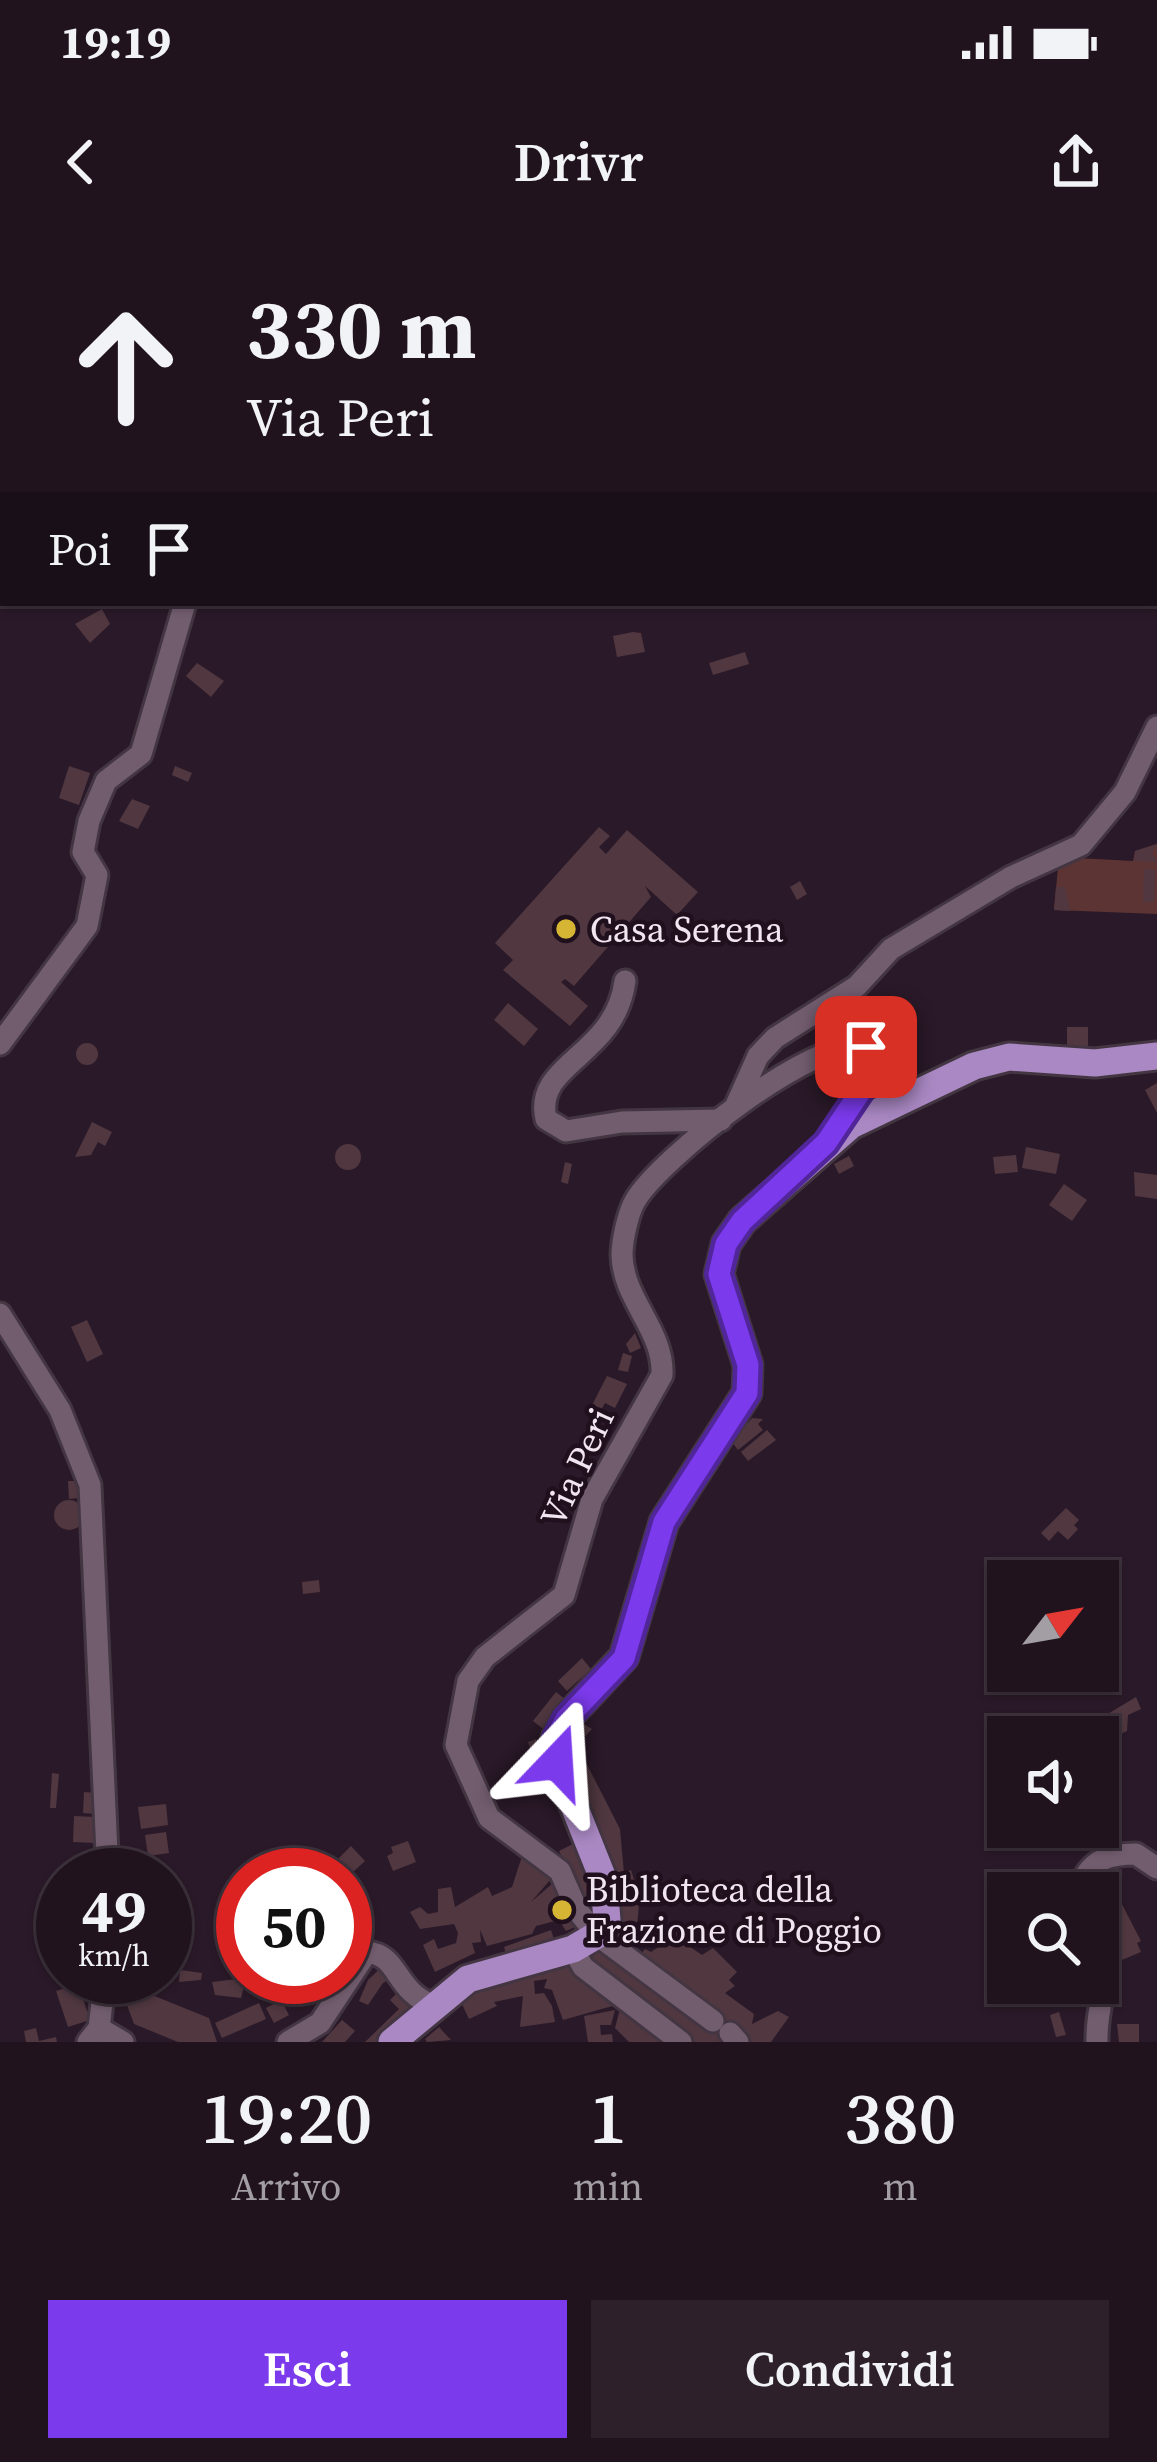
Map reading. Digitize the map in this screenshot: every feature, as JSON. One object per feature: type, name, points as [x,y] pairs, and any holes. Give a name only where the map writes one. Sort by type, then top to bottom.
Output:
[{"type":"main road","points":[[413,2029],[468,1979],[497,1966],[585,1942],[609,1906],[604,1881],[557,1762],[556,1738],[566,1719],[624,1658],[664,1522],[747,1393],[748,1365],[719,1274],[726,1244],[742,1221],[826,1143],[866,1116],[974,1066],[1009,1057],[1095,1063],[1157,1056]]},
{"type":"street","points":[[0,1044],[87,926],[97,875],[83,852],[89,821],[106,781],[141,754],[184,606]]},
{"type":"street","points":[[625,981],[622,1005],[611,1027],[597,1044],[552,1078],[542,1102],[546,1119],[566,1131],[728,1113],[767,1047],[857,986],[892,949],[1011,877],[1081,845],[1125,792],[1157,727]]},
{"type":"street","name":"Via Peri","points":[[727,2032],[585,1942],[560,1871],[489,1818],[456,1745],[458,1715],[468,1681],[485,1658],[563,1595],[592,1499],[662,1376],[663,1355],[630,1289],[622,1254],[633,1203],[656,1174],[728,1113],[838,1046],[866,1047],[877,1067],[847,1104],[826,1143]]},
{"type":"street","points":[[0,1314],[60,1410],[90,1485],[107,1848]]},
{"type":"street","points":[[1087,1872],[1102,1858],[1136,1854],[1157,1868]]},
{"type":"street","points":[[585,1942],[584,1966],[681,2042]]},
{"type":"street","points":[[287,2042],[320,2023],[367,1952],[380,1953],[392,1963],[398,1982],[418,2001],[413,2029]]},
{"type":"street","points":[[100,2004],[94,2035],[123,2042]]},
{"type":"street","points":[[1097,2042],[1100,2004]]},
{"type":"shaded area","points":[[1157,844],[1157,914],[1054,910],[1059,857],[1133,861],[1135,851]]},
{"type":"building","points":[[102,609],[110,624],[90,643],[75,624]]},
{"type":"building","points":[[641,633],[645,652],[617,657],[613,636]]},
{"type":"building","points":[[745,652],[749,664],[713,675],[709,663]]},
{"type":"building","points":[[197,663],[224,681],[211,697],[186,676]]},
{"type":"building","points":[[69,766],[90,773],[79,805],[59,798]]},
{"type":"building","points":[[175,766],[192,773],[188,782],[172,775]]},
{"type":"building","points":[[132,799],[150,806],[138,829],[119,821]]},
{"type":"building","name":"Casa Serena","points":[[599,827],[610,836],[599,847],[606,854],[627,830],[698,892],[677,915],[645,886],[651,897],[574,986],[565,979],[561,982],[588,1006],[570,1026],[503,970],[513,960],[495,943]]},
{"type":"building","points":[[1157,844],[1152,853],[1157,862],[1134,861],[1135,851]]},
{"type":"building","points":[[1144,869],[1155,870],[1154,902],[1143,902]]},
{"type":"building","points":[[800,881],[807,894],[797,900],[790,887]]},
{"type":"building","points":[[1056,887],[1065,887],[1070,911],[1054,910]]},
{"type":"building","points":[[508,1003],[538,1029],[524,1046],[494,1020]]},
{"type":"building","points":[[1067,1027],[1088,1027],[1088,1047],[1067,1047]]},
{"type":"building","points":[[87,1043],[98,1054],[87,1065],[76,1054]]},
{"type":"building","points":[[1157,1083],[1157,1113],[1145,1090]]},
{"type":"building","points":[[92,1122],[112,1132],[105,1146],[98,1142],[91,1155],[75,1157]]},
{"type":"building","points":[[348,1144],[361,1157],[348,1170],[335,1157]]},
{"type":"building","points":[[1026,1147],[1060,1154],[1056,1174],[1022,1168]]},
{"type":"building","points":[[1016,1155],[1018,1172],[995,1174],[993,1157]]},
{"type":"building","points":[[849,1156],[854,1166],[839,1174],[834,1164]]},
{"type":"building","points":[[565,1162],[572,1164],[568,1184],[561,1182]]},
{"type":"building","points":[[1134,1172],[1157,1175],[1157,1199],[1135,1196]]},
{"type":"building","points":[[1064,1184],[1087,1200],[1072,1221],[1049,1205]]},
{"type":"building","points":[[87,1320],[103,1354],[87,1362],[71,1327]]},
{"type":"building","points":[[635,1333],[641,1348],[630,1353],[626,1344]]},
{"type":"building","points":[[623,1353],[632,1356],[628,1372],[618,1370]]},
{"type":"building","points":[[607,1376],[627,1384],[615,1408],[605,1403],[599,1414],[590,1409]]},
{"type":"building","points":[[752,1418],[763,1419],[758,1424],[763,1430],[738,1450],[731,1441]]},
{"type":"building","points":[[767,1430],[776,1440],[748,1461],[741,1452]]},
{"type":"building","points":[[68,1481],[77,1481],[78,1498],[69,1499]]},
{"type":"building","points":[[69,1500],[84,1515],[69,1530],[54,1515]]},
{"type":"building","points":[[1066,1508],[1079,1520],[1074,1525],[1078,1529],[1068,1540],[1058,1531],[1049,1541],[1041,1533]]},
{"type":"building","points":[[319,1580],[320,1592],[303,1594],[302,1582]]},
{"type":"building","points":[[582,1658],[591,1669],[567,1691],[558,1681]]},
{"type":"building","points":[[556,1692],[570,1703],[547,1732],[533,1721]]},
{"type":"building","points":[[1136,1697],[1141,1709],[1128,1715],[1127,1731],[1119,1735],[1119,1716],[1104,1716]]},
{"type":"building","points":[[577,1720],[592,1729],[577,1745],[566,1739]]},
{"type":"building","points":[[536,1739],[541,1753],[533,1757],[528,1742]]},
{"type":"building","points":[[579,1749],[620,1829],[624,1873],[631,1870],[637,1889],[630,1891],[632,1897],[640,1894],[635,1948],[613,1940],[618,1919],[586,1802],[565,1753]]},
{"type":"building","points":[[547,1755],[559,1782],[545,1789],[535,1761]]},
{"type":"building","points":[[52,1773],[59,1774],[56,1808],[50,1808]]},
{"type":"building","points":[[84,1792],[97,1793],[96,1814],[83,1813]]},
{"type":"building","points":[[166,1804],[168,1825],[141,1829],[138,1807]]},
{"type":"building","points":[[74,1816],[96,1817],[95,1843],[73,1842]]},
{"type":"building","points":[[166,1832],[168,1848],[147,1848],[145,1835]]},
{"type":"building","points":[[581,1840],[604,1898],[585,1902],[559,1851]]},
{"type":"building","points":[[408,1841],[416,1862],[393,1871],[387,1856],[393,1853],[391,1847]]},
{"type":"building","points":[[524,1850],[557,1872],[531,1902],[559,1878],[575,1927],[566,1931],[559,1920],[536,1926],[532,1934],[487,1946],[480,1930],[481,1942],[472,1943],[475,1953],[435,1972],[423,1945],[434,1939],[438,1949],[456,1943],[458,1933],[454,1924],[420,1929],[410,1912],[420,1907],[428,1914],[438,1912],[438,1889],[451,1887],[455,1907],[488,1887],[492,1896],[512,1887]]},
{"type":"building","points":[[1119,1899],[1141,1941],[1137,1943],[1141,1952],[1119,1961]]},
{"type":"building","points":[[688,1923],[710,1932],[704,1947],[682,1936],[686,1944],[702,1955],[713,1948],[737,1972],[729,1980],[735,1986],[725,1993],[754,2014],[752,2024],[778,2011],[789,2017],[771,2042],[686,2042],[587,1964],[603,1944],[635,1961],[645,1949],[651,1952],[666,1942],[662,1929]]},
{"type":"building","points":[[551,1930],[555,1942],[507,1957],[504,1947]]},
{"type":"building","points":[[577,1958],[590,1987],[597,1994],[610,1991],[616,2005],[563,2020],[552,1990],[544,1988],[547,1979],[534,1981],[535,1994],[544,1993],[555,2022],[520,2027],[523,1996],[494,2002],[497,2006],[469,2019],[460,2000],[501,1978]]},
{"type":"building","points":[[386,1963],[395,1976],[372,1999],[372,1976]]},
{"type":"building","points":[[401,1989],[424,2014],[386,2042],[365,2042],[399,2009],[390,2000]]},
{"type":"building","points":[[60,2004],[85,2004],[90,2020],[68,2027]]},
{"type":"building","points":[[174,2004],[209,2018],[217,2042],[178,2042],[134,2024],[127,2005]]},
{"type":"building","points":[[257,2004],[266,2019],[222,2038],[215,2023]]},
{"type":"building","points":[[283,2004],[289,2015],[274,2023],[266,2008]]},
{"type":"building","points":[[621,2005],[670,2042],[629,2042],[615,2028]]},
{"type":"building","points":[[615,2010],[611,2025],[600,2025],[601,2035],[612,2034],[613,2042],[588,2042],[584,2016]]},
{"type":"building","points":[[1059,2012],[1066,2035],[1056,2037],[1050,2015]]},
{"type":"building","points":[[342,2020],[355,2031],[345,2042],[322,2042]]},
{"type":"building","points":[[1117,2024],[1139,2024],[1139,2042],[1119,2042]]},
{"type":"building","points":[[439,2027],[451,2040],[427,2042],[425,2039]]},
{"type":"building","points":[[36,2028],[39,2041],[56,2037],[57,2042],[26,2042],[24,2031]]},
{"type":"place","name":"Casa Serena","points":[[566,929]]},
{"type":"place","name":"Biblioteca della Frazione di Poggio","points":[[562,1910]]},
{"type":"route","points":[[557,1762],[556,1738],[566,1719],[624,1658],[664,1522],[747,1393],[748,1365],[725,1305],[719,1274],[726,1244],[742,1221],[826,1143],[847,1104],[877,1067],[866,1047]]}]
